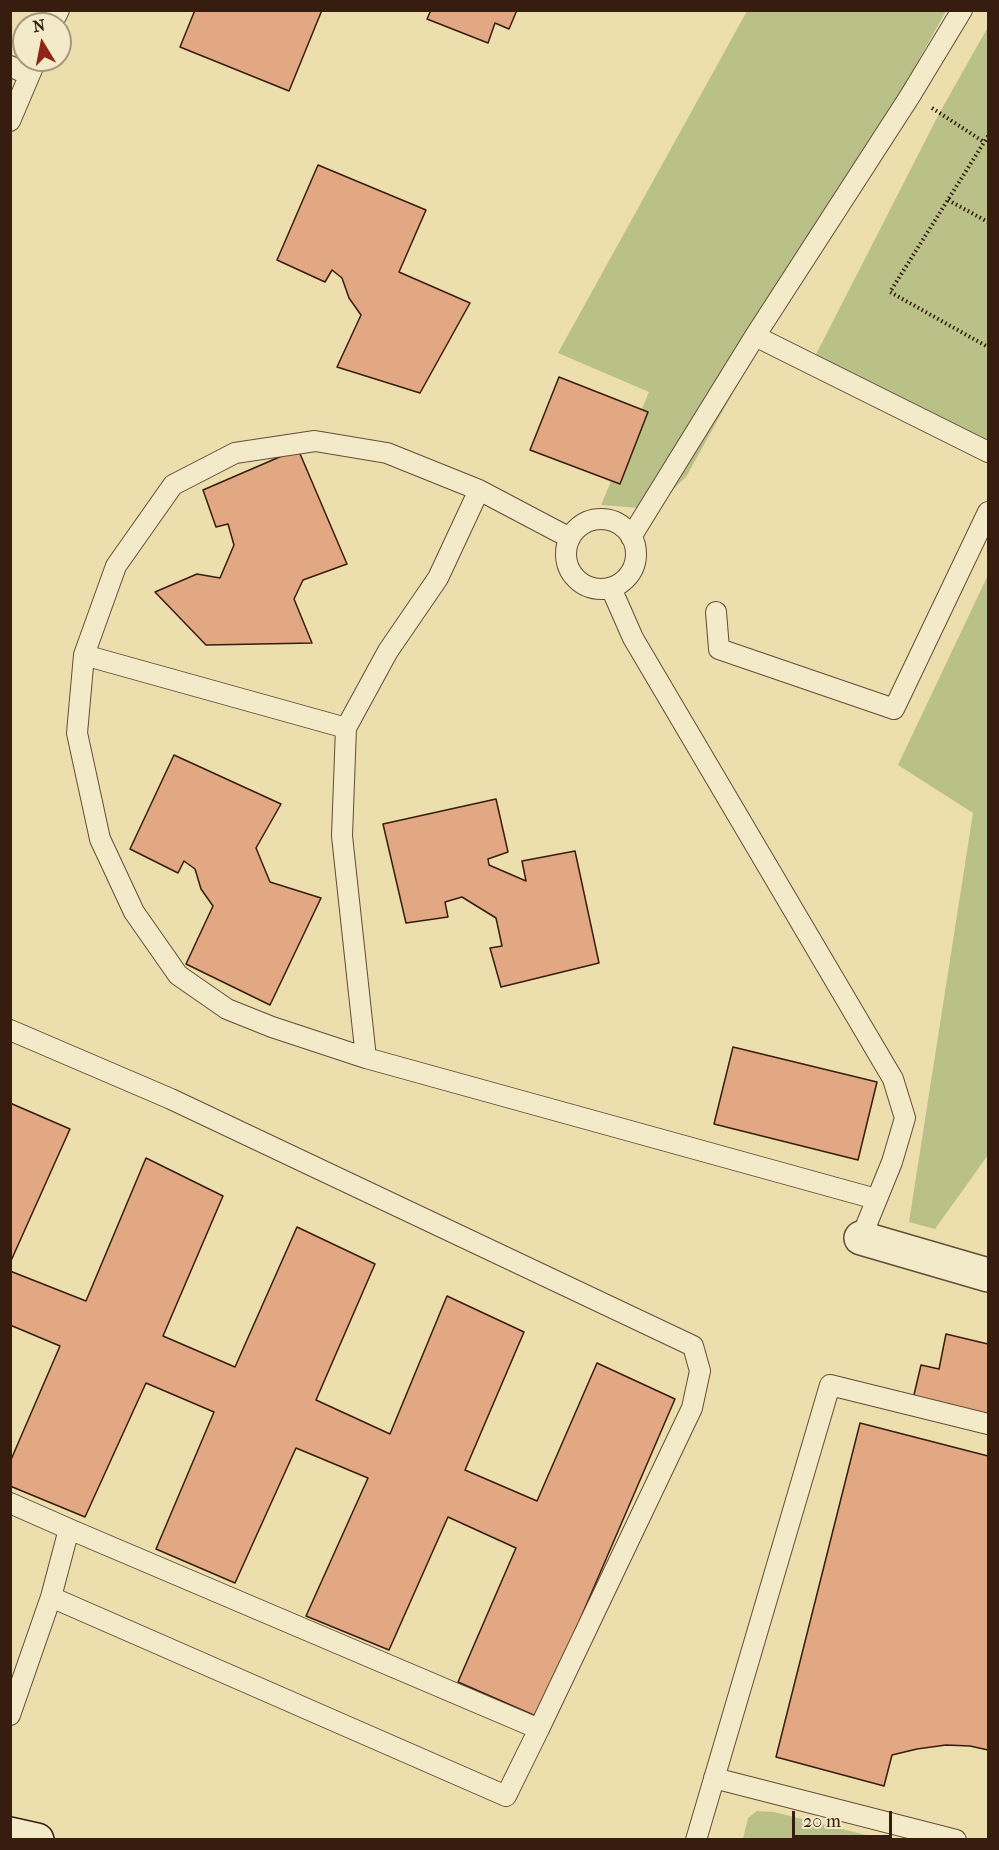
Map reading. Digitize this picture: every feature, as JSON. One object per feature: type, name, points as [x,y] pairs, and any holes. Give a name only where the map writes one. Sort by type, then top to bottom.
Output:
[{"type":"street","points":[[861,1238],[988,1275]]},
{"type":"street","points":[[10,1834],[37,1839]]},
{"type":"lane","points":[[631,537],[755,336],[910,96],[962,10]]},
{"type":"lane","points":[[10,121],[30,72]]},
{"type":"lane","points":[[755,336],[988,452]]},
{"type":"lane","points":[[570,538],[479,490],[387,453],[315,441],[235,453],[173,485],[116,566],[84,655],[77,733],[100,838],[134,912],[178,975],[228,1009],[272,1027],[366,1058],[876,1199]]},
{"type":"lane","points":[[366,1058],[342,836],[346,728],[388,651],[438,578],[479,490]]},
{"type":"lane","points":[[716,612],[718,649],[894,709],[988,512]]},
{"type":"lane","points":[[597,519],[609,520],[619,524],[631,537],[636,552],[635,564],[630,574],[621,583],[611,588],[588,587],[578,581],[566,561],[566,549],[570,538],[586,523],[597,519]]},
{"type":"lane","points":[[611,588],[633,638],[893,1079],[905,1118],[892,1162],[861,1238]]},
{"type":"lane","points":[[84,655],[346,728]]},
{"type":"lane","points":[[10,1030],[171,1099],[693,1346],[700,1371],[692,1408],[506,1796],[51,1597]]},
{"type":"lane","points":[[696,1839],[830,1385],[988,1424]]},
{"type":"lane","points":[[10,1503],[539,1729]]},
{"type":"lane","points":[[10,1715],[51,1597],[69,1529]]},
{"type":"lane","points":[[714,1778],[956,1839]]},
{"type":"path","points":[[946,118],[984,142]]},
{"type":"path","points":[[988,136],[890,292],[988,347]]},
{"type":"path","points":[[948,200],[988,222]]},
{"type":"green space","points":[[747,11],[946,11],[686,477],[652,509],[601,505],[649,392],[558,353]]},
{"type":"green space","points":[[988,27],[988,457],[807,372],[940,112]]},
{"type":"green space","points":[[988,575],[988,1155],[935,1229],[909,1222],[973,813],[898,765]]},
{"type":"green space","points":[[757,1811],[774,1812],[882,1839],[743,1839],[748,1818]]},
{"type":"building","points":[[195,10],[322,10],[289,91],[180,47]]},
{"type":"building","points":[[431,10],[517,10],[509,29],[495,23],[488,43],[427,19]]},
{"type":"building","points":[[318,165],[426,210],[399,272],[470,303],[420,393],[337,367],[361,315],[349,298],[342,278],[332,270],[325,282],[277,260]]},
{"type":"building","points":[[559,377],[648,412],[620,484],[530,450]]},
{"type":"building","points":[[298,449],[347,564],[303,580],[294,599],[312,643],[206,645],[155,592],[197,574],[220,578],[234,545],[228,524],[216,527],[203,490]]},
{"type":"building","points":[[174,755],[281,804],[256,848],[270,882],[321,898],[270,1005],[186,964],[213,906],[201,889],[195,869],[184,861],[178,873],[130,849]]},
{"type":"building","points":[[496,799],[508,852],[488,859],[489,865],[526,881],[522,861],[575,851],[599,963],[501,987],[490,948],[502,946],[496,918],[462,897],[445,902],[448,917],[406,923],[383,824]]},
{"type":"building","points":[[733,1047],[877,1082],[858,1160],[714,1124]]},
{"type":"building","points":[[10,1103],[70,1129],[10,1263]]},
{"type":"building","points":[[146,1158],[223,1196],[163,1336],[235,1367],[297,1227],[375,1264],[316,1400],[390,1434],[447,1296],[524,1332],[465,1470],[537,1501],[597,1363],[675,1399],[538,1717],[458,1682],[516,1548],[448,1517],[389,1650],[306,1616],[368,1478],[296,1448],[235,1583],[156,1549],[214,1412],[146,1383],[85,1517],[10,1486],[10,1462],[60,1346],[10,1325],[10,1271],[86,1301]]},
{"type":"building","points":[[946,1334],[988,1344],[988,1417],[913,1399],[921,1365],[939,1369]]},
{"type":"building","points":[[860,1423],[988,1456],[988,1750],[970,1746],[946,1745],[892,1755],[884,1786],[776,1757]]}]
